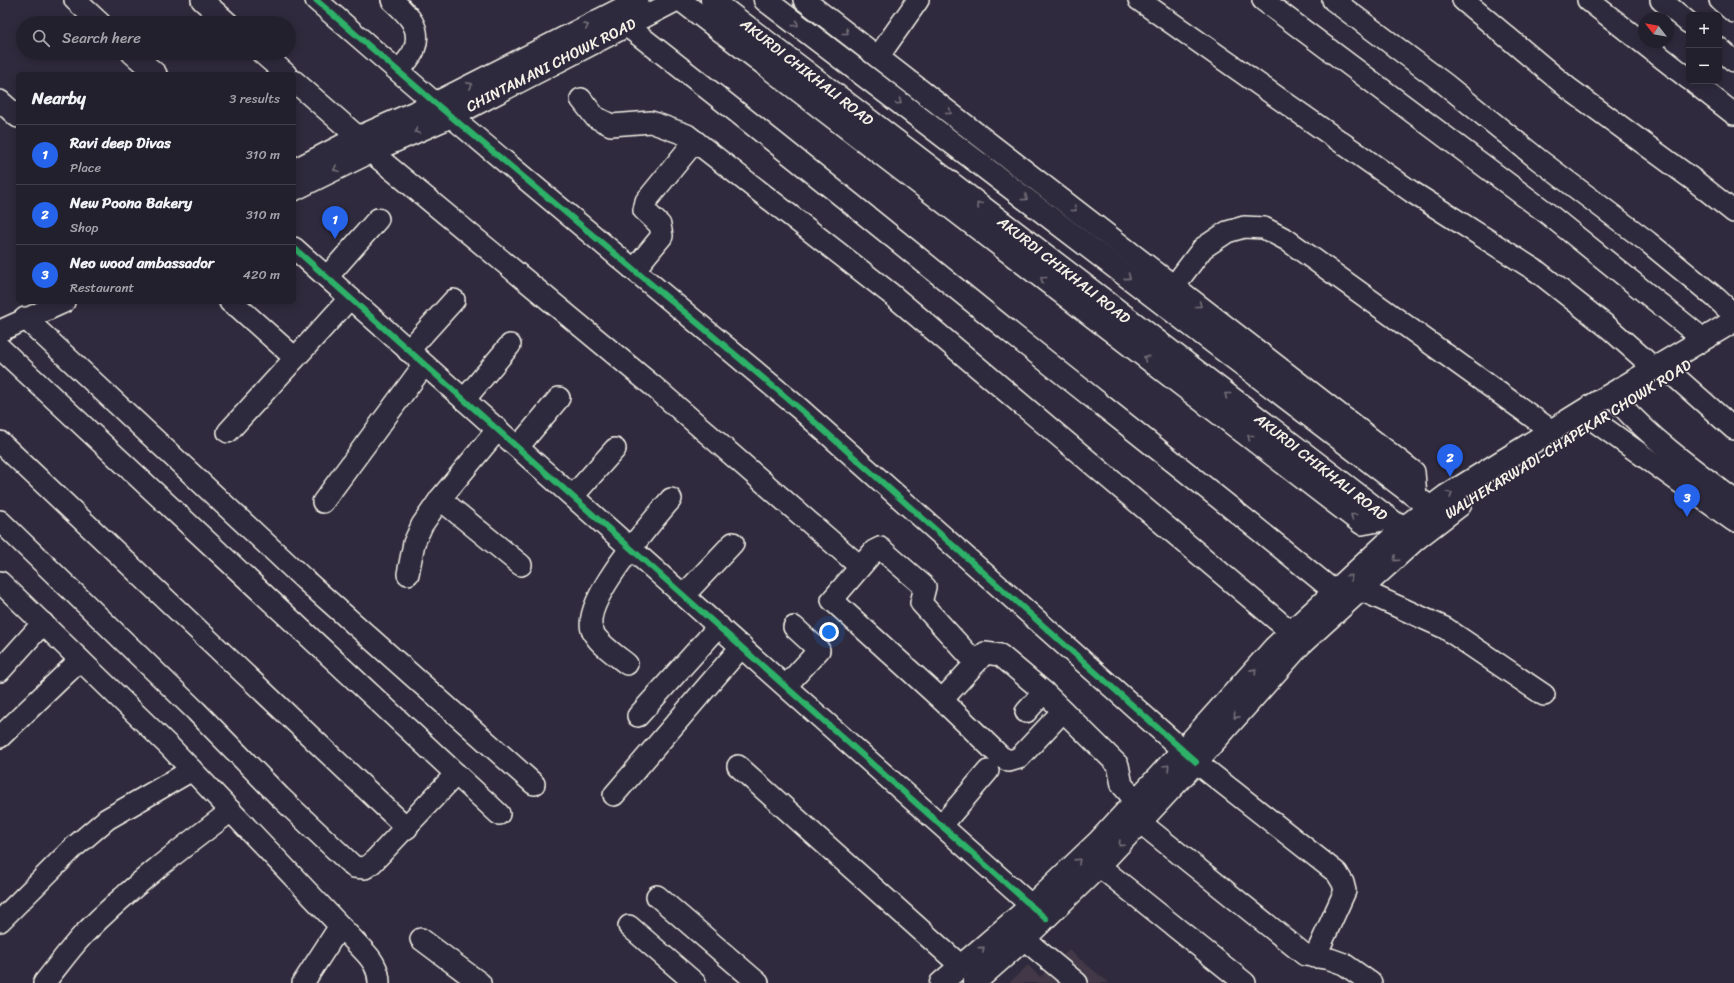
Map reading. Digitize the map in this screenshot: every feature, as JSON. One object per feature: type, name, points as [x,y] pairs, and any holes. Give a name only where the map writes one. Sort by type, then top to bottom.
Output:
[{"type":"main road","name":"AKURDI CHIKHALI ROAD","points":[[712,0],[1402,529]]},
{"type":"main road","name":"AKURDI CHIKHALI ROAD","points":[[765,0],[1430,507]]},
{"type":"main road","name":"WALHEKARWADI-CHAPEKAR CHOWK ROAD","points":[[1430,507],[1457,506],[1620,404],[1703,339],[1734,321]]},
{"type":"main road","name":"WALHEKARWADI-CHAPEKAR CHOWK ROAD","points":[[1295,639],[1335,592],[1402,529],[1430,507],[1552,431],[1662,370],[1734,336]]},
{"type":"main road","name":"WALHEKARWADI-CHAPEKAR CHOWK ROAD","points":[[1295,639],[1361,590],[1402,529]]},
{"type":"main road","points":[[967,975],[1039,912],[1099,866],[1141,823],[1190,756],[1274,648],[1295,639]]},
{"type":"main road","points":[[941,983],[967,975],[1024,939],[1039,912],[1099,841],[1136,801],[1190,756]]},
{"type":"street","points":[[75,0],[92,16]]},
{"type":"street","points":[[202,0],[220,16]]},
{"type":"street","points":[[316,0],[435,103],[453,116],[800,409],[1190,756],[1337,873],[1343,883],[1345,891],[1315,957]]},
{"type":"street","points":[[392,0],[409,15],[414,25],[417,38],[414,51],[399,71]]},
{"type":"street","name":"CHINTAMANI CHOWK ROAD","points":[[296,189],[365,144],[435,103],[638,0]]},
{"type":"street","points":[[678,0],[1362,524],[1402,529]]},
{"type":"street","name":"CHINTAMANI CHOWK ROAD","points":[[296,169],[365,144],[453,116],[678,0]]},
{"type":"street","points":[[804,0],[1414,472],[1430,507]]},
{"type":"street","points":[[878,57],[918,0]]},
{"type":"street","points":[[1139,0],[1412,192],[1538,272],[1734,429]]},
{"type":"street","points":[[1263,0],[1547,213],[1703,339]]},
{"type":"street","points":[[1333,0],[1445,84],[1539,160],[1648,242],[1716,298],[1734,315]]},
{"type":"street","points":[[1463,0],[1568,88],[1695,181],[1734,212]]},
{"type":"street","points":[[1588,0],[1686,76]]},
{"type":"street","points":[[1661,0],[1686,21]]},
{"type":"street","points":[[1720,0],[1734,12]]},
{"type":"street","points":[[627,26],[718,96],[1013,334],[1245,518],[1335,592]]},
{"type":"street","points":[[1722,51],[1734,61]]},
{"type":"street","points":[[140,60],[154,72]]},
{"type":"street","points":[[270,60],[284,72]]},
{"type":"street","points":[[296,83],[365,144],[653,386],[856,563]]},
{"type":"street","points":[[1696,84],[1734,114]]},
{"type":"street","points":[[581,99],[595,117],[611,125],[651,122],[687,135],[695,141],[891,294],[1295,639]]},
{"type":"street","points":[[0,101],[16,114]]},
{"type":"street","points":[[634,270],[662,236],[660,225],[644,210],[646,201],[695,141]]},
{"type":"street","points":[[327,278],[378,219]]},
{"type":"street","points":[[1174,286],[1203,248],[1226,232],[1244,227],[1264,228],[1287,240],[1552,431]]},
{"type":"street","points":[[296,250],[1039,912]]},
{"type":"street","points":[[228,432],[350,298]]},
{"type":"street","points":[[408,351],[454,300]]},
{"type":"street","points":[[0,314],[54,304]]},
{"type":"street","points":[[233,304],[295,358]]},
{"type":"street","points":[[0,331],[26,310]]},
{"type":"street","points":[[26,310],[305,580],[534,784]]},
{"type":"street","points":[[464,400],[510,345]]},
{"type":"street","points":[[0,348],[499,814]]},
{"type":"street","points":[[323,502],[424,365]]},
{"type":"street","points":[[518,447],[559,398]]},
{"type":"street","points":[[1620,404],[1638,424],[1671,453],[1734,500]]},
{"type":"street","points":[[1593,420],[1734,521]]},
{"type":"street","points":[[408,574],[414,544],[422,525],[440,499],[498,429]]},
{"type":"street","points":[[0,442],[407,828]]},
{"type":"street","points":[[573,496],[615,449]]},
{"type":"street","points":[[440,499],[521,565]]},
{"type":"street","points":[[627,664],[596,638],[592,630],[591,621],[595,606],[604,588],[631,547],[671,499]]},
{"type":"street","points":[[0,521],[158,673],[347,862],[354,867],[365,868],[372,863],[407,828],[456,774]]},
{"type":"street","points":[[684,595],[733,543]]},
{"type":"street","points":[[976,663],[921,603],[925,587],[880,548],[874,551],[832,600],[1001,756],[1009,761],[1019,758],[1063,711]]},
{"type":"street","points":[[0,582],[192,770],[340,926],[372,960],[379,974],[379,983]]},
{"type":"street","points":[[1361,590],[1445,628],[1544,695]]},
{"type":"street","points":[[0,671],[43,623]]},
{"type":"street","points":[[638,716],[718,626]]},
{"type":"street","points":[[786,686],[819,650],[794,627]]},
{"type":"street","points":[[614,795],[742,646]]},
{"type":"street","points":[[942,700],[985,653],[1000,655],[1044,692],[1118,765],[1122,785],[1136,801]]},
{"type":"street","points":[[0,737],[80,660]]},
{"type":"street","points":[[1026,712],[1044,692]]},
{"type":"street","points":[[738,766],[967,975]]},
{"type":"street","points":[[0,921],[73,848],[107,819],[192,770]]},
{"type":"street","points":[[942,825],[988,771]]},
{"type":"street","points":[[44,983],[82,937],[118,901],[165,861],[231,811]]},
{"type":"street","points":[[1141,823],[1305,955],[1330,959],[1344,964],[1371,983]]},
{"type":"street","points":[[1099,866],[1245,983]]},
{"type":"street","points":[[657,896],[758,983]]},
{"type":"street","points":[[303,983],[340,926]]},
{"type":"street","points":[[629,926],[695,983]]},
{"type":"street","points":[[421,939],[480,983]]},
{"type":"street","points":[[1024,939],[1077,983]]},
{"type":"shaded area","points":[[1069,950],[1109,983],[1009,983],[1028,965],[1040,977]]},
{"type":"cycle path","points":[[316,0],[435,103],[800,409],[1196,762]]},
{"type":"cycle path","points":[[296,250],[1046,919]]},
{"type":"place","name":"Ravi deep Divas","points":[[335,239]]},
{"type":"place","name":"New Poona Bakery","points":[[1450,477]]},
{"type":"place","name":"Neo wood ambassador","points":[[1687,517]]}]
